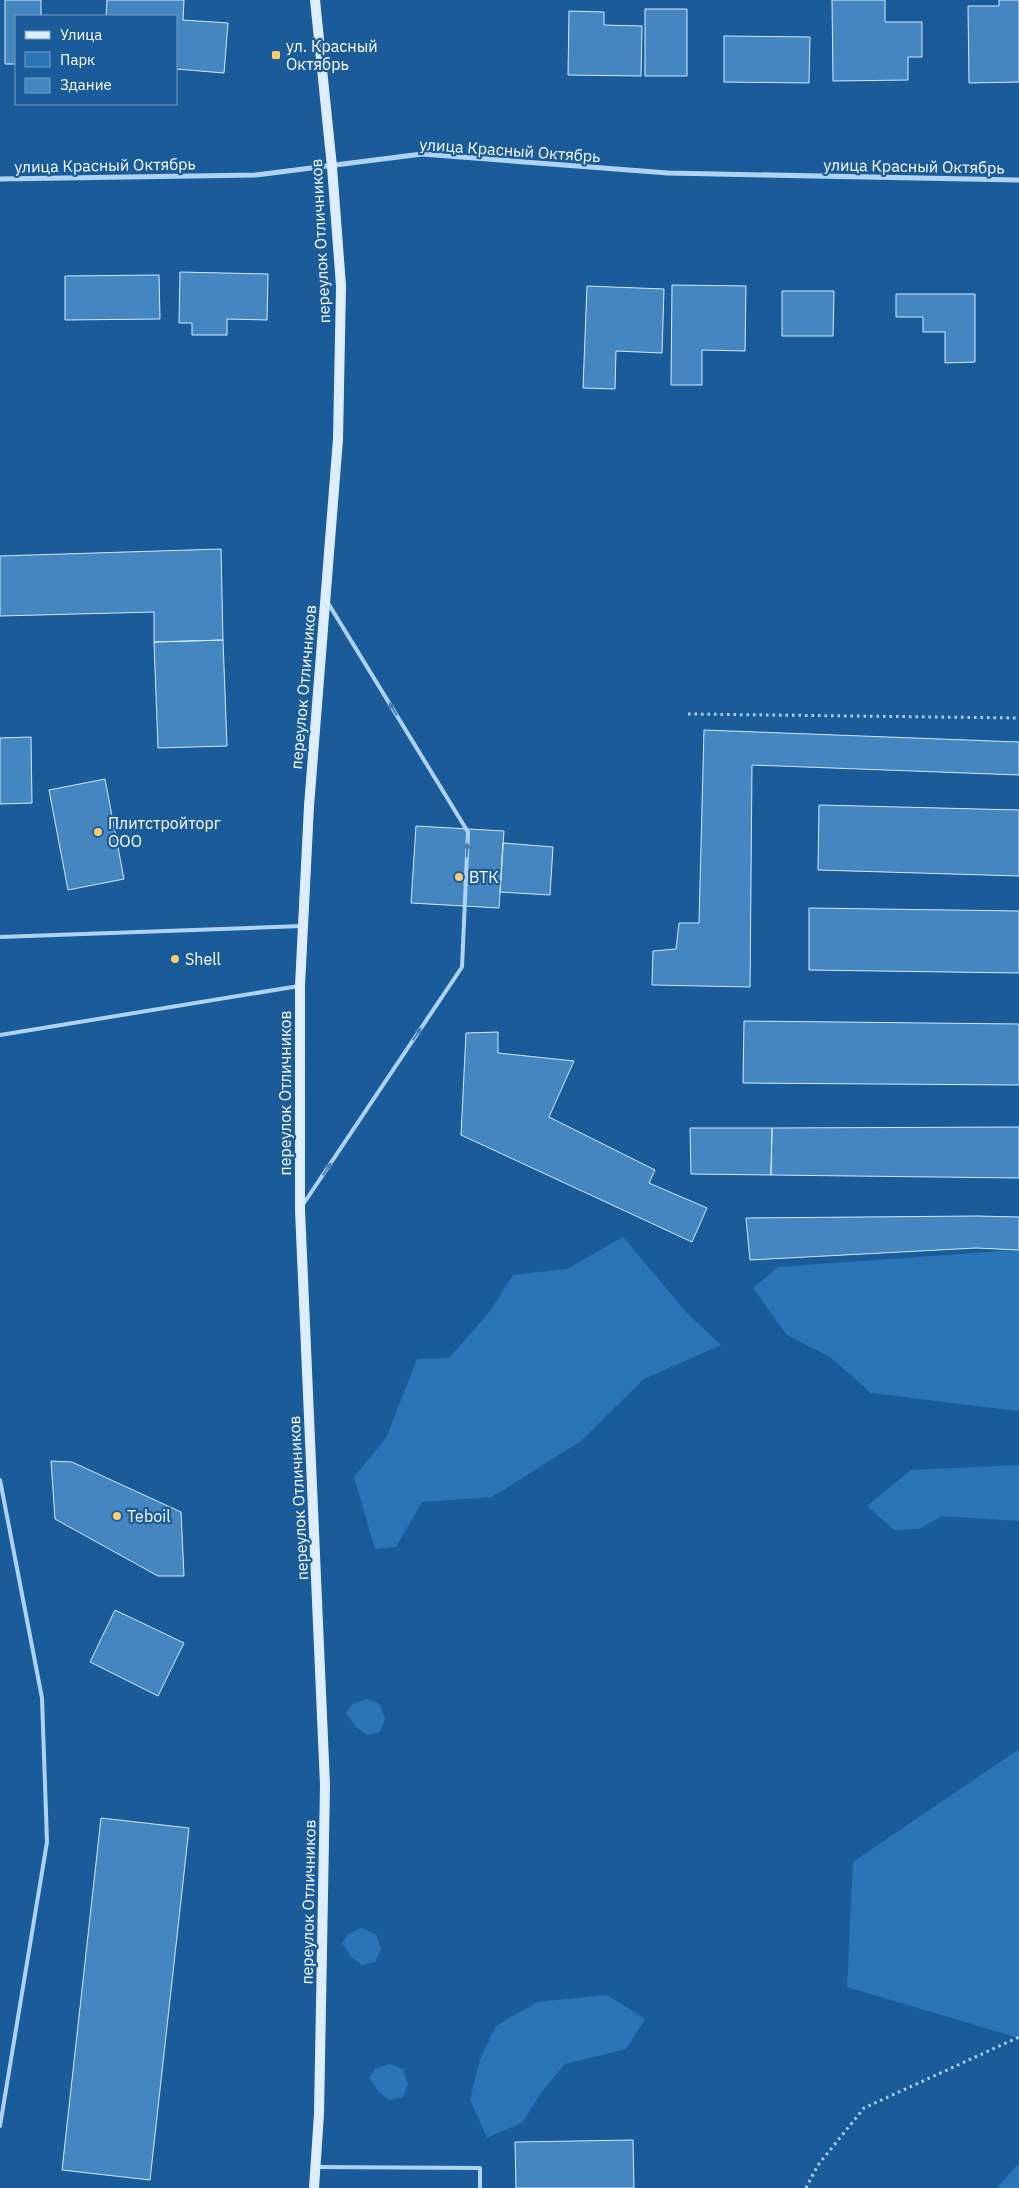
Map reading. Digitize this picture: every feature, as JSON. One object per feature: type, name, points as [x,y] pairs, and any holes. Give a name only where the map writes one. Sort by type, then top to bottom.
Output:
[{"type":"main road","name":"переулок Отличников","points":[[314,2188],[319,2114],[325,1784],[300,1210],[300,986],[309,806],[338,439],[341,286],[332,166],[315,0]]},
{"type":"street","name":"улица Красный Октябрь","points":[[0,179],[256,175],[422,154],[668,173],[1019,180]]},
{"type":"lane","points":[[300,1210],[462,967],[468,832],[326,600]]},
{"type":"lane","points":[[0,937],[302,926]]},
{"type":"lane","points":[[0,1035],[300,986]]},
{"type":"lane","points":[[0,1480],[42,1698],[47,1842],[0,2126]]},
{"type":"lane","points":[[315,2167],[480,2168],[480,2188]]},
{"type":"path","points":[[688,714],[1019,718]]},
{"type":"path","points":[[806,2188],[818,2165],[864,2108],[1019,2037]]},
{"type":"green space","points":[[623,1237],[686,1312],[721,1345],[644,1379],[581,1441],[492,1497],[422,1502],[396,1547],[375,1549],[354,1477],[386,1438],[417,1359],[449,1358],[491,1310],[513,1275],[567,1269]]},
{"type":"green space","points":[[1019,1251],[1019,1411],[871,1393],[830,1357],[787,1335],[753,1288],[778,1267]]},
{"type":"green space","points":[[1019,1465],[1019,1521],[942,1516],[919,1529],[894,1530],[867,1506],[911,1470]]},
{"type":"green space","points":[[366,1699],[380,1704],[385,1719],[380,1732],[367,1735],[356,1727],[346,1713],[352,1704]]},
{"type":"green space","points":[[1019,1749],[1019,2038],[847,1987],[853,1862]]},
{"type":"green space","points":[[361,1928],[376,1934],[381,1949],[375,1962],[362,1965],[351,1957],[342,1943],[348,1934]]},
{"type":"green space","points":[[607,1995],[645,2019],[626,2049],[565,2064],[540,2094],[523,2122],[487,2138],[470,2099],[480,2059],[496,2026],[537,2002]]},
{"type":"green space","points":[[389,2064],[403,2069],[408,2084],[403,2097],[389,2100],[379,2092],[369,2078],[375,2069]]},
{"type":"green space","points":[[1019,2163],[1019,2188],[997,2188]]},
{"type":"building","points":[[5,0],[41,0],[41,15],[15,15],[15,64],[5,64]]},
{"type":"building","points":[[107,0],[184,0],[183,20],[228,23],[224,73],[178,69],[178,15],[106,15]]},
{"type":"building","points":[[832,0],[885,0],[885,22],[922,22],[922,57],[908,57],[908,80],[833,81]]},
{"type":"building","points":[[999,0],[1019,0],[1019,82],[969,83],[968,6],[999,6]]},
{"type":"building","points":[[645,9],[687,9],[687,76],[645,76]]},
{"type":"building","points":[[569,11],[604,12],[604,25],[642,26],[641,76],[568,75]]},
{"type":"building","points":[[724,36],[810,37],[809,83],[724,82]]},
{"type":"building","points":[[180,272],[268,274],[267,320],[227,319],[227,335],[192,335],[192,323],[179,323]]},
{"type":"building","points":[[159,275],[160,319],[65,320],[65,276]]},
{"type":"building","points":[[672,285],[746,286],[745,351],[702,350],[702,385],[671,385]]},
{"type":"building","points":[[587,286],[664,289],[662,353],[616,351],[615,389],[583,388]]},
{"type":"building","points":[[782,291],[834,291],[833,336],[782,336]]},
{"type":"building","points":[[896,294],[975,294],[975,362],[945,363],[945,332],[923,332],[923,317],[896,317]]},
{"type":"building","points":[[221,549],[223,640],[154,642],[154,612],[0,616],[0,556]]},
{"type":"building","points":[[223,640],[227,746],[158,748],[154,642]]},
{"type":"building","points":[[704,730],[1019,742],[1019,775],[752,765],[750,987],[652,985],[653,951],[676,949],[679,923],[699,923]]},
{"type":"building","points":[[31,737],[32,803],[0,804],[0,738]]},
{"type":"building","points":[[105,779],[124,879],[68,890],[49,790]]},
{"type":"building","points":[[819,805],[1019,810],[1019,876],[818,870]]},
{"type":"building","points":[[416,826],[504,831],[499,908],[411,903]]},
{"type":"building","points":[[503,843],[553,847],[550,895],[500,892]]},
{"type":"building","points":[[809,908],[1019,911],[1019,973],[809,970]]},
{"type":"building","points":[[744,1021],[1019,1024],[1019,1085],[743,1083]]},
{"type":"building","points":[[498,1032],[498,1053],[574,1061],[549,1117],[655,1170],[649,1183],[707,1208],[692,1242],[461,1135],[466,1033]]},
{"type":"building","points":[[1019,1127],[1019,1178],[771,1175],[772,1128]]},
{"type":"building","points":[[690,1128],[772,1128],[771,1175],[691,1174]]},
{"type":"building","points":[[1019,1217],[1019,1250],[976,1248],[750,1260],[746,1218]]},
{"type":"building","points":[[51,1461],[72,1462],[181,1512],[184,1576],[158,1576],[55,1519]]},
{"type":"building","points":[[115,1610],[184,1643],[158,1696],[90,1662]]},
{"type":"building","points":[[101,1818],[189,1828],[150,2180],[62,2170]]},
{"type":"building","points":[[633,2140],[634,2188],[516,2188],[515,2142]]},
{"type":"place","name":"ул. Красный Октябрь","points":[[276,55]]},
{"type":"place","name":"Плитстройторг ООО","points":[[98,832]]},
{"type":"place","name":"ВТК","points":[[459,877]]},
{"type":"place","name":"Shell","points":[[175,959]]},
{"type":"place","name":"Teboil","points":[[117,1516]]}]
